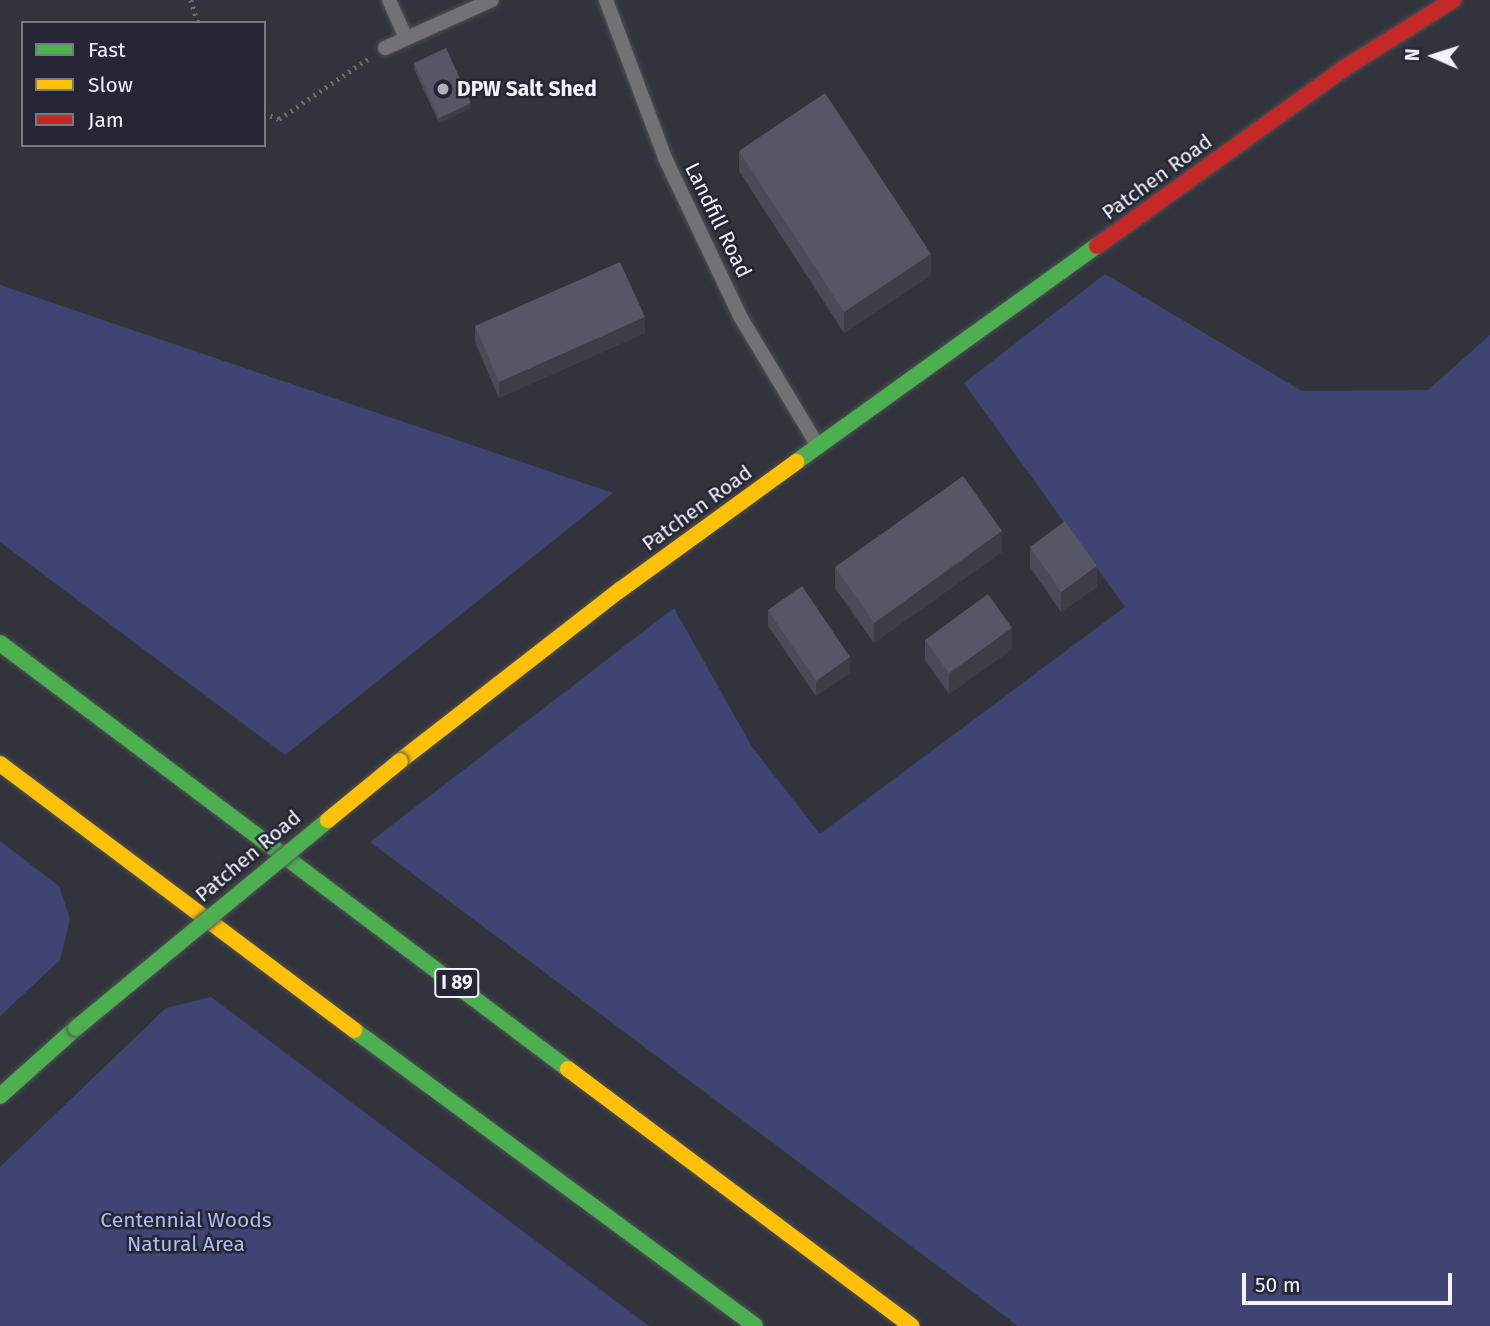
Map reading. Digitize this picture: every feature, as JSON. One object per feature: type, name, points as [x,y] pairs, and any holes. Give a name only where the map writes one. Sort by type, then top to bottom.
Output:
[{"type":"main road","name":"Patchen Road","points":[[0,1096],[76,1028],[400,761],[620,590],[1343,69],[1453,0]]},
{"type":"main road","name":"I 89","points":[[0,643],[912,1326]]},
{"type":"main road","points":[[0,764],[642,1247],[755,1326]]},
{"type":"lane","points":[[389,0],[406,38]]},
{"type":"lane","points":[[385,48],[492,0]]},
{"type":"lane","name":"Landfill Road","points":[[606,0],[664,158],[741,318],[818,446]]},
{"type":"path","points":[[193,1],[198,21]]},
{"type":"path","points":[[266,114],[279,119],[385,48]]},
{"type":"green space","points":[[1105,274],[1302,391],[1428,390],[1490,335],[1490,1326],[1018,1326],[370,842],[674,608],[752,747],[820,834],[1125,607],[964,383]]},
{"type":"green space","points":[[0,285],[613,493],[285,755],[0,542]]},
{"type":"green space","points":[[0,841],[59,886],[70,919],[60,960],[0,1016]]},
{"type":"green space","name":"Centennial Woods Natural Area","points":[[211,997],[649,1326],[0,1326],[0,1167],[166,1008]]},
{"type":"building","name":"DPW Salt Shed","points":[[446,48],[471,103],[439,118],[414,63]]},
{"type":"building","points":[[825,93],[931,254],[844,312],[739,151]]},
{"type":"building","points":[[620,262],[645,317],[499,382],[475,326]]},
{"type":"building","points":[[963,476],[1002,531],[874,623],[835,567]]},
{"type":"building","points":[[1065,521],[1097,566],[1061,592],[1030,547]]},
{"type":"building","points":[[802,586],[850,657],[816,681],[768,610]]},
{"type":"building","points":[[988,594],[1012,628],[949,673],[925,640]]},
{"type":"traffic: fast","points":[[796,462],[1097,246]]},
{"type":"traffic: fast","points":[[0,643],[568,1069]]},
{"type":"traffic: fast","points":[[76,1028],[328,820]]},
{"type":"traffic: fast","points":[[0,1096],[76,1028]]},
{"type":"traffic: fast","points":[[354,1030],[755,1326]]},
{"type":"traffic: slow","points":[[400,761],[620,590],[796,462]]},
{"type":"traffic: slow","points":[[328,820],[400,761]]},
{"type":"traffic: slow","points":[[0,764],[354,1030]]},
{"type":"traffic: slow","points":[[568,1069],[912,1326]]},
{"type":"traffic: jam","points":[[1097,246],[1343,69],[1453,0]]},
{"type":"place","name":"DPW Salt Shed","points":[[443,89]]}]
